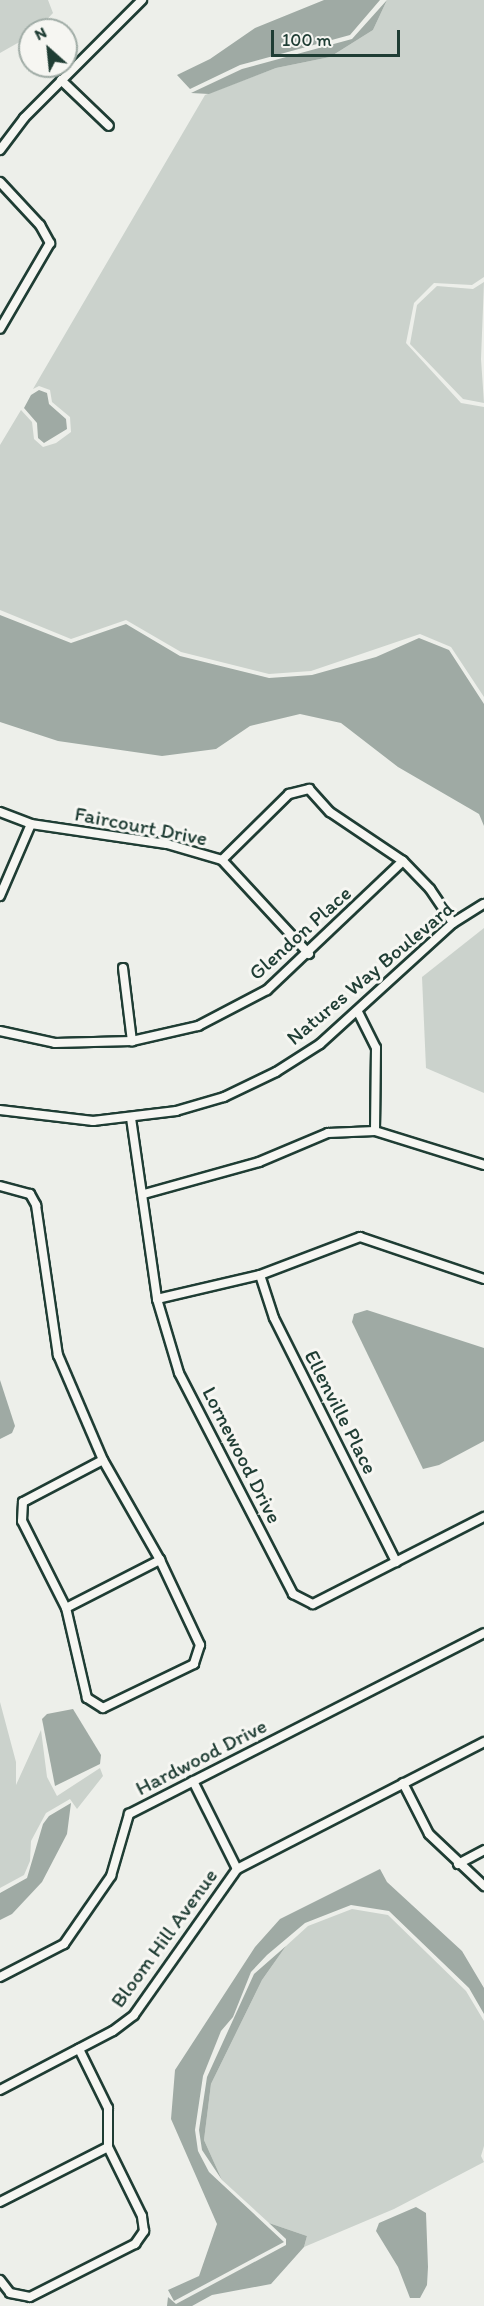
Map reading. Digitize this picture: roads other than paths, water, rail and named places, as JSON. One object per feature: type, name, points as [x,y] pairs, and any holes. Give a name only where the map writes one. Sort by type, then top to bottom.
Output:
[{"type":"street","points":[[0,150],[24,118],[138,1]]},
{"type":"street","points":[[61,80],[109,126]]},
{"type":"street","points":[[0,182],[40,225],[50,243],[2,323]]},
{"type":"street","points":[[222,860],[289,794],[309,789],[330,812],[403,861],[430,888],[453,923]]},
{"type":"street","name":"Faircourt Drive","points":[[0,812],[31,824],[166,844],[222,860],[309,954]]},
{"type":"street","points":[[0,896],[31,824]]},
{"type":"street","name":"Glendon Place","points":[[0,1031],[55,1043],[132,1041],[198,1026],[267,990],[309,954],[403,861]]},
{"type":"street","name":"Natures Way Boulevard","points":[[0,1110],[50,1119],[131,1118],[224,1096],[303,1055],[358,1012],[453,923],[484,904]]},
{"type":"street","points":[[123,968],[132,1041]]},
{"type":"street","points":[[358,1012],[376,1048],[375,1131]]},
{"type":"street","name":"Lornewood Drive","points":[[131,1118],[144,1194],[157,1299],[179,1373],[293,1594],[313,1604],[484,1517]]},
{"type":"street","points":[[144,1194],[259,1162],[328,1133],[375,1131],[484,1165]]},
{"type":"street","points":[[0,1186],[30,1194],[36,1205],[58,1355],[103,1460],[160,1560],[200,1645],[194,1664],[103,1708],[87,1698],[66,1608],[22,1521],[23,1502],[103,1460]]},
{"type":"street","points":[[157,1299],[260,1275],[360,1237],[484,1279]]},
{"type":"street","name":"Ellenville Place","points":[[260,1275],[274,1318],[396,1562]]},
{"type":"street","points":[[66,1608],[160,1560]]},
{"type":"street","name":"Hardwood Drive","points":[[0,1977],[64,1944],[111,1876],[129,1814],[484,1633]]},
{"type":"street","name":"Bloom Hill Avenue","points":[[0,2090],[79,2049],[134,2015],[237,1869],[484,1742]]},
{"type":"street","points":[[193,1781],[237,1869]]},
{"type":"street","points":[[403,1783],[429,1834],[458,1864],[484,1886]]},
{"type":"street","points":[[458,1864],[484,1850]]},
{"type":"street","points":[[0,2280],[9,2293],[30,2297],[141,2238],[144,2231],[142,2216],[108,2146],[108,2108],[79,2049]]},
{"type":"street","points":[[0,2202],[108,2146]]}]
